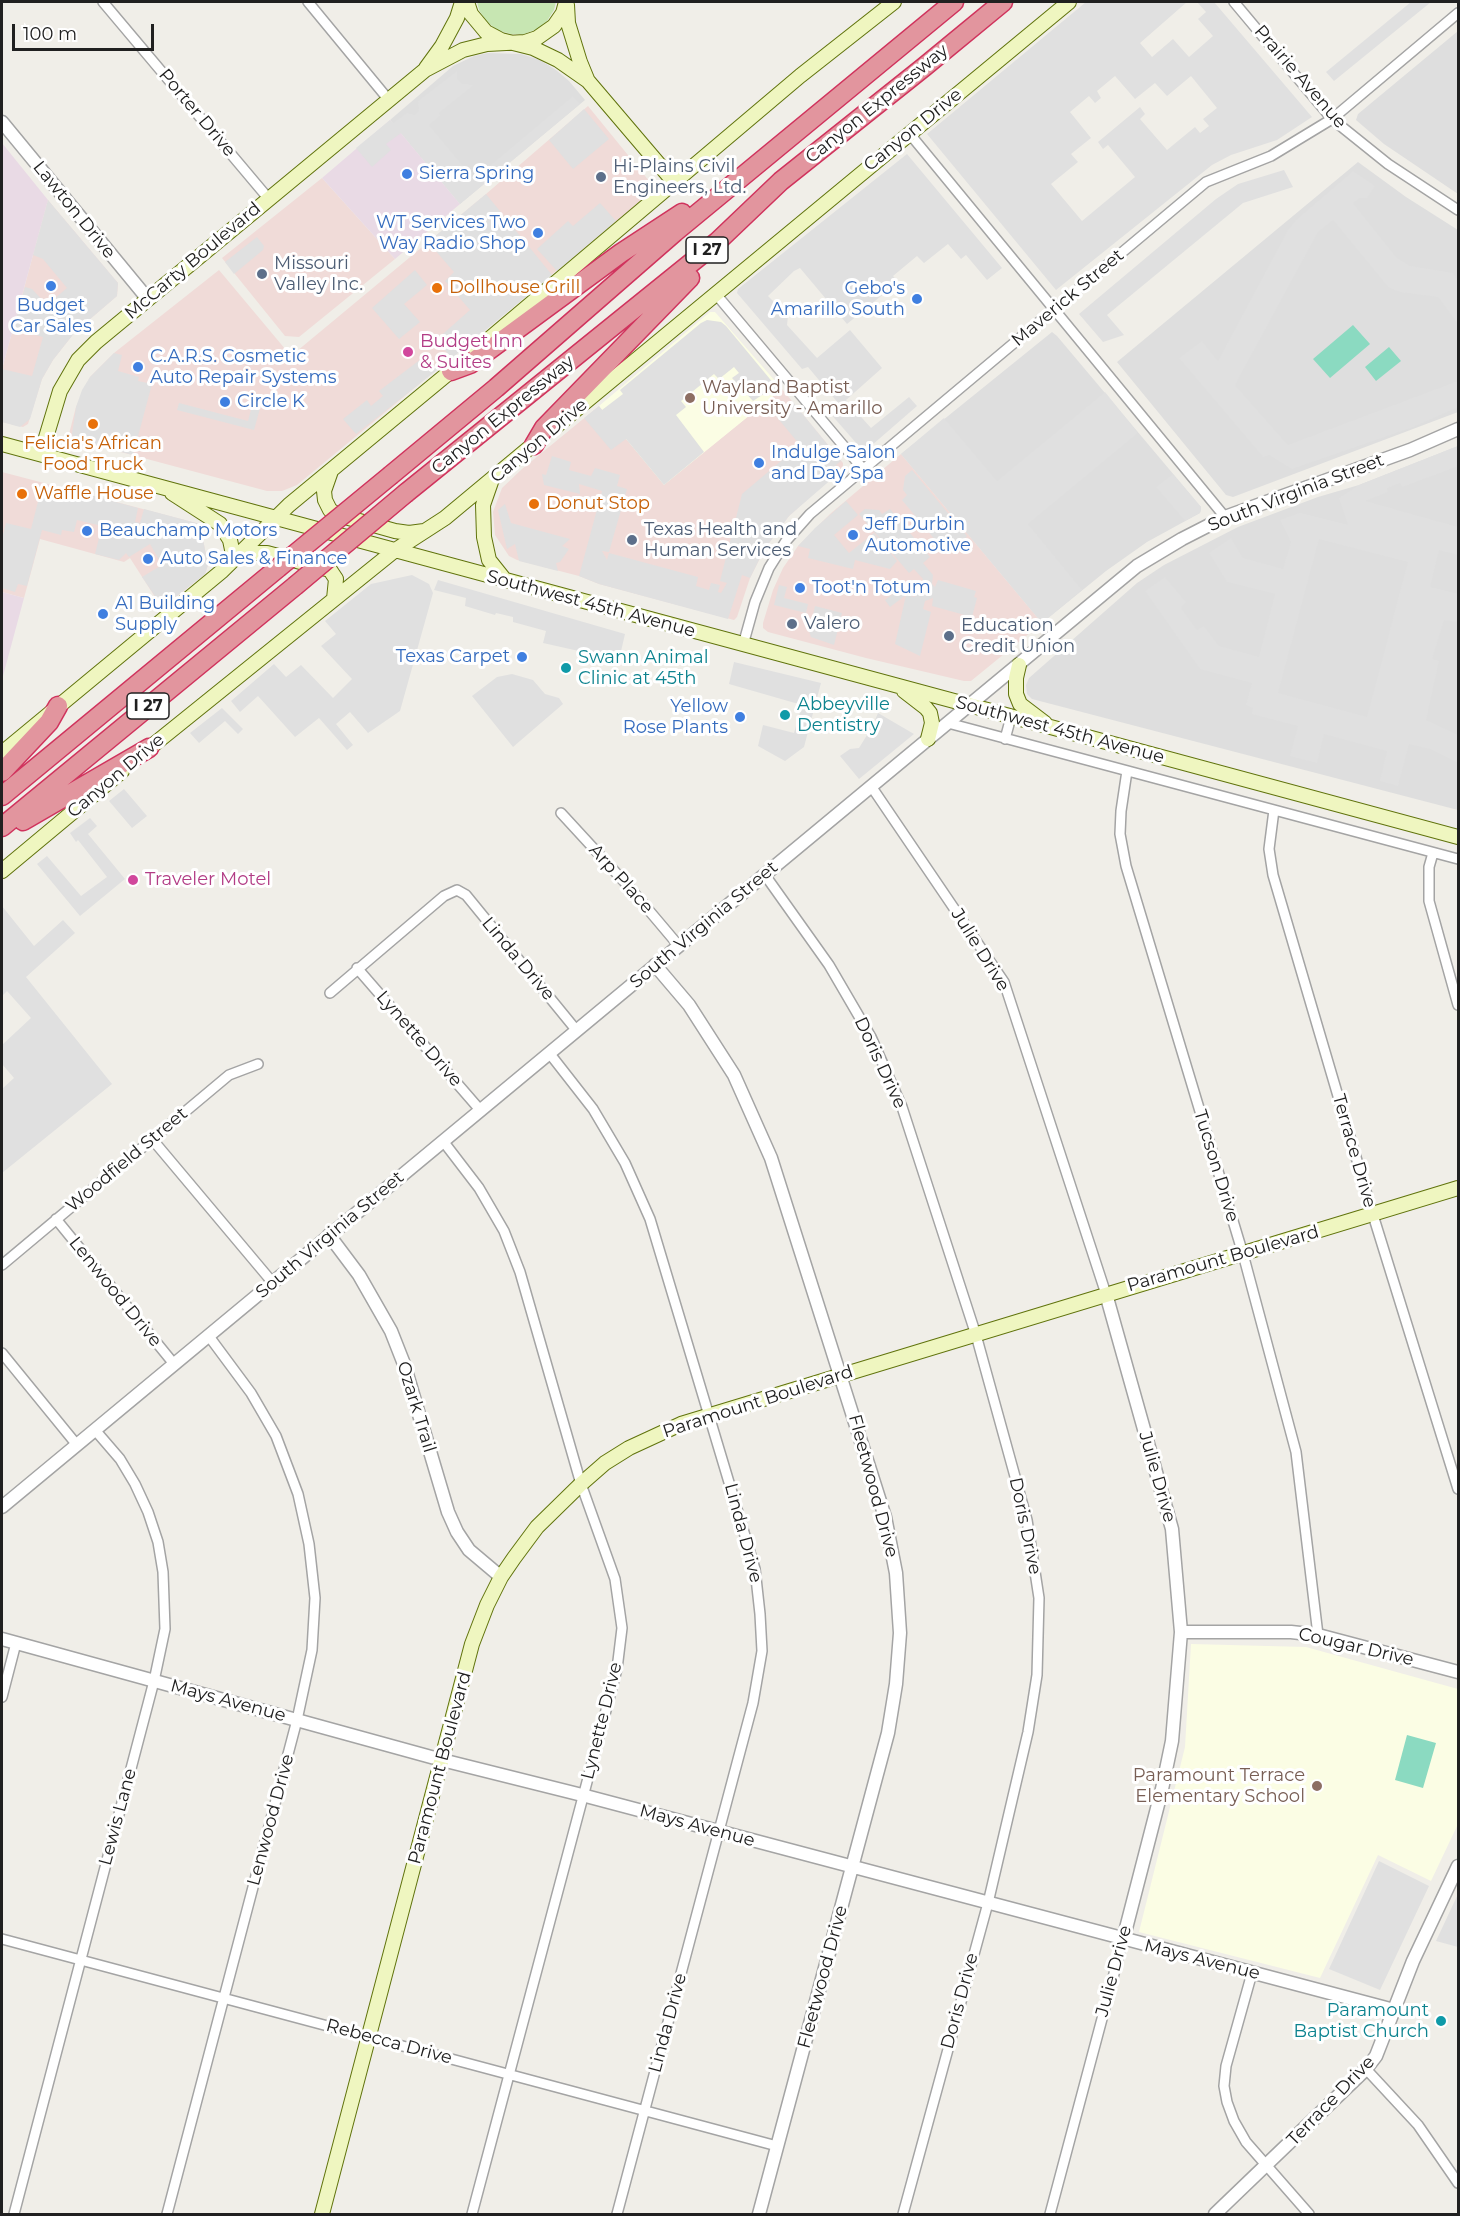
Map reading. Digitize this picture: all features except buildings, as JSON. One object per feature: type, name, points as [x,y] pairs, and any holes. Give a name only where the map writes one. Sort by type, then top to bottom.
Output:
[{"type":"highway","name":"Canyon Expressway","points":[[2,796],[496,388],[675,231],[954,2]]},
{"type":"highway","name":"Canyon Expressway","points":[[2,826],[406,493],[717,242],[781,181],[1003,2]]},
{"type":"highway","points":[[451,371],[470,364],[621,253],[695,205],[785,134],[802,128]]},
{"type":"highway","points":[[534,445],[544,428],[578,392],[663,303],[708,261],[717,242]]},
{"type":"highway","points":[[2,772],[49,722],[58,706]]},
{"type":"highway","points":[[2,835],[32,815],[149,748]]},
{"type":"main road","points":[[425,70],[442,46],[457,18],[462,2]]},
{"type":"main road","points":[[467,2],[471,14],[482,29],[493,37],[533,48],[558,60],[588,81],[674,182]]},
{"type":"main road","points":[[425,70],[463,50],[508,42],[525,42],[546,33],[563,13],[566,2]]},
{"type":"main road","points":[[566,2],[568,23],[579,62],[588,81]]},
{"type":"main road","points":[[2,753],[234,559],[277,517],[674,182],[800,76],[894,2]]},
{"type":"main road","name":"Canyon Drive","points":[[2,871],[149,748],[394,551],[426,531],[491,481],[715,293],[1069,2]]},
{"type":"main road","name":"McCarty Boulevard","points":[[41,454],[60,391],[78,360],[96,342],[425,70]]},
{"type":"main road","name":"Southwest 45th Avenue","points":[[2,444],[1458,837]]},
{"type":"main road","points":[[331,471],[324,491],[330,510],[338,515],[395,531],[409,533],[426,531]]},
{"type":"main road","points":[[491,481],[483,505],[484,537],[489,560],[506,580]]},
{"type":"main road","points":[[163,487],[220,524],[230,540],[234,559]]},
{"type":"main road","points":[[234,559],[252,553],[267,553],[330,570],[336,579],[334,599]]},
{"type":"main road","points":[[1019,665],[1016,694],[1020,704],[1051,728]]},
{"type":"main road","points":[[897,687],[930,713],[933,723],[928,739]]},
{"type":"main road","name":"Paramount Boulevard","points":[[322,2214],[472,1644],[501,1577],[537,1527],[581,1484],[605,1463],[629,1448],[681,1424],[1458,1188]]},
{"type":"street","name":"Porter Drive","points":[[103,2],[268,198]]},
{"type":"street","points":[[308,2],[388,99]]},
{"type":"street","name":"Prairie Avenue","points":[[1234,2],[1332,119],[1388,164],[1458,210]]},
{"type":"street","name":"Maverick Street","points":[[743,645],[758,593],[777,554],[810,514],[1206,182],[1271,156],[1332,119],[1458,13]]},
{"type":"street","name":"Lawton Drive","points":[[2,122],[147,298]]},
{"type":"street","points":[[909,133],[1225,517]]},
{"type":"street","points":[[715,293],[863,469]]},
{"type":"street","name":"South Virginia Street","points":[[2,1507],[1137,566],[1225,517],[1410,450],[1458,429]]},
{"type":"street","points":[[1005,739],[1011,717]]},
{"type":"street","name":"Southwest 45th Avenue","points":[[948,723],[1458,859]]},
{"type":"street","name":"Tucson Drive","points":[[1127,771],[1120,834],[1126,866],[1243,1254],[1296,1452],[1318,1635]]},
{"type":"street","name":"Julie Drive","points":[[871,786],[1004,982],[1106,1294],[1172,1528],[1181,1632],[1172,1741],[1162,1789],[1050,2214]]},
{"type":"street","name":"Terrace Drive","points":[[1274,810],[1269,849],[1273,875],[1373,1215],[1458,1489]]},
{"type":"street","name":"Arp Place","points":[[561,813],[630,888],[679,946]]},
{"type":"street","points":[[1433,853],[1430,867],[1429,901],[1458,1005]]},
{"type":"street","name":"Doris Drive","points":[[765,875],[829,965],[871,1037],[902,1107],[976,1335],[1027,1520],[1039,1598],[1037,1675],[1028,1732],[988,1903],[903,2214]]},
{"type":"street","name":"Linda Drive","points":[[357,968],[444,896],[458,890],[466,896],[578,1031]]},
{"type":"street","name":"Fleetwood Drive","points":[[655,965],[689,1005],[734,1075],[771,1158],[885,1517],[896,1573],[900,1633],[897,1684],[888,1733],[759,2214]]},
{"type":"street","points":[[330,993],[357,968]]},
{"type":"street","name":"Lynette Drive","points":[[357,968],[481,1111]]},
{"type":"street","name":"Linda Drive","points":[[550,1054],[593,1109],[625,1163],[646,1210],[755,1569],[760,1614],[762,1651],[753,1703],[617,2214]]},
{"type":"street","name":"Woodfield Street","points":[[2,1265],[229,1075],[258,1064]]},
{"type":"street","points":[[152,1139],[273,1283]]},
{"type":"street","name":"Lynette Drive","points":[[443,1141],[479,1188],[504,1232],[516,1262],[581,1484],[615,1579],[622,1628],[617,1669],[472,2214]]},
{"type":"street","name":"Lenwood Drive","points":[[56,1220],[174,1364]]},
{"type":"street","name":"Ozark Trail","points":[[329,1236],[359,1275],[391,1331],[404,1364],[448,1512],[457,1532],[470,1550],[501,1577]]},
{"type":"street","name":"Lenwood Drive","points":[[167,2214],[297,1720],[312,1650],[315,1598],[309,1544],[298,1494],[276,1436],[251,1393],[208,1335]]},
{"type":"street","points":[[2,1353],[77,1445]]},
{"type":"street","name":"Lewis Lane","points":[[14,2214],[154,1681],[165,1629],[166,1598],[158,1542],[135,1484],[120,1459],[95,1430]]},
{"type":"street","name":"Cougar Drive","points":[[1181,1632],[1291,1632],[1318,1635],[1458,1672]]},
{"type":"street","name":"Mays Avenue","points":[[2,1640],[442,1760],[1394,2010]]},
{"type":"street","points":[[2,1697],[16,1643]]},
{"type":"street","name":"Terrace Drive","points":[[1215,2214],[1366,2069],[1383,2040],[1413,1961],[1458,1866]]},
{"type":"street","name":"Rebecca Drive","points":[[2,1939],[777,2146]]},
{"type":"street","points":[[1252,1973],[1226,2066],[1224,2086],[1227,2102],[1234,2121],[1246,2142],[1309,2214]]},
{"type":"street","points":[[1366,2069],[1418,2125],[1458,2183]]},
{"type":"shaded area","points":[[1086,2],[1187,2],[1140,43],[1152,57],[1173,39],[1189,57],[1213,36],[1198,19],[1206,12],[1197,2],[1214,2],[1312,117],[1277,140],[1231,155],[1212,165],[1056,290],[927,134]],"holes":[[[1115,76],[1135,99],[1155,83],[1167,96],[1191,76],[1217,108],[1203,119],[1209,126],[1200,133],[1195,127],[1167,150],[1140,119],[1145,114],[1140,107],[1098,142],[1103,149],[1108,145],[1135,177],[1082,221],[1051,184],[1078,162],[1071,154],[1091,138],[1070,112],[1089,96],[1095,103],[1101,98],[1097,91]]]},
{"type":"shaded area","points":[[1411,2],[1431,2],[1334,81],[1326,72]]},
{"type":"shaded area","points":[[1458,31],[1458,194],[1384,144],[1356,120],[1358,114]]},
{"type":"shaded area","points":[[488,53],[521,54],[540,60],[569,81],[585,100],[460,204],[390,120],[453,66],[474,56]]},
{"type":"shaded area","points":[[457,71],[457,79],[463,84],[474,85],[439,113],[440,116],[429,125],[474,179],[573,96],[580,104],[460,204],[401,133],[386,144],[391,150],[372,167],[356,148],[390,120],[393,123],[407,113],[414,115],[419,111],[418,101]]},
{"type":"shaded area","points":[[588,106],[654,187],[653,191],[297,485],[282,491],[267,491],[72,439],[69,434],[76,407],[90,377],[114,353],[219,270],[291,356]]},
{"type":"shaded area","points":[[584,109],[609,139],[573,169],[549,140]]},
{"type":"shaded area","points":[[390,120],[460,204],[395,259],[322,178]]},
{"type":"shaded area","points":[[2,143],[48,200],[2,369]]},
{"type":"shaded area","points":[[907,154],[1002,268],[987,280],[966,255],[961,259],[948,244],[924,263],[917,256],[893,276],[898,282],[847,324],[800,268],[768,296],[788,316],[787,325],[817,358],[850,330],[882,368],[846,400],[871,428],[909,397],[917,406],[864,452],[829,412],[839,404],[808,367],[802,369],[737,293],[738,289]]},
{"type":"shaded area","points":[[1358,162],[1406,197],[1458,230],[1458,412],[1233,497],[1226,495],[1117,362]]},
{"type":"shaded area","points":[[1284,170],[1293,187],[1243,203],[1107,315],[1124,335],[1103,342],[1079,314],[1216,199],[1238,184]]},
{"type":"shaded area","points":[[1353,171],[1375,186],[1367,198],[1360,198],[1353,203],[1397,258],[1410,266],[1453,273],[1458,280],[1458,324],[1438,297],[1400,292],[1388,287],[1333,220],[1318,232],[1235,385],[1288,445],[1458,381],[1458,407],[1413,427],[1292,469],[1269,455],[1263,457],[1179,358],[1202,341],[1218,361],[1288,230],[1296,220]]},
{"type":"shaded area","points":[[322,178],[395,259],[299,337],[285,336],[222,258]]},
{"type":"shaded area","points":[[486,194],[552,275],[452,358],[436,340],[470,310],[445,281],[454,272],[428,242]]},
{"type":"shaded area","points":[[48,200],[118,283],[117,296],[75,332],[53,360],[42,379],[28,424],[23,427],[2,422],[2,369]]},
{"type":"shaded area","points":[[48,200],[118,283],[117,296],[75,332],[53,360],[42,379],[30,419],[20,427],[2,422],[2,369],[32,376],[43,337],[13,329],[25,287],[32,289],[47,305],[67,288],[43,259],[33,255]]},
{"type":"shaded area","points":[[600,203],[616,221],[557,271],[537,249],[568,221],[573,226]]},
{"type":"shaded area","points":[[257,237],[264,246],[263,250],[234,274],[225,262]]},
{"type":"shaded area","points":[[415,270],[427,285],[404,304],[420,322],[399,339],[372,308]]},
{"type":"shaded area","name":"Wayland Baptist University - Amarillo","points":[[710,312],[715,312],[782,389],[664,485],[599,406]]},
{"type":"shaded area","name":"Wayland Baptist University - Amarillo","points":[[707,320],[721,322],[726,326],[779,390],[772,394],[762,395],[753,401],[732,378],[739,373],[734,367],[719,379],[714,374],[681,401],[686,407],[676,415],[704,452],[664,485],[626,439],[611,450],[584,418],[599,406],[602,410],[623,394],[620,390]]},
{"type":"shaded area","points":[[1052,332],[1201,507],[1201,510],[1200,513],[1147,542],[1106,571],[1042,623],[901,454]]},
{"type":"shaded area","points":[[114,353],[122,355],[118,371],[139,377],[138,381],[152,384],[133,455],[74,440],[72,434],[76,407],[82,390],[90,377]]},
{"type":"shaded area","points":[[425,356],[437,370],[356,434],[343,419],[367,400],[371,406],[383,396],[379,391]]},
{"type":"shaded area","points":[[782,389],[843,463],[843,467],[789,516],[764,550],[750,578],[734,620],[517,560],[509,556],[495,535],[493,512],[502,488],[599,406],[664,484]]},
{"type":"shaded area","points":[[1105,392],[1138,433],[1028,524],[1082,590],[1042,623],[901,454],[944,418],[997,481]]},
{"type":"shaded area","points":[[792,401],[841,461],[836,465],[841,471],[789,516],[764,550],[750,578],[742,575],[728,619],[599,584],[579,576],[602,491],[579,484],[580,494],[544,485],[542,474],[546,475],[552,456],[571,462],[569,470],[591,476],[595,468],[620,475],[617,486],[627,489],[609,552],[602,551],[607,560],[609,553],[698,577],[696,586],[709,590],[711,583],[720,585],[718,592],[721,593],[727,583],[720,581],[742,494],[800,445],[775,415]]},
{"type":"shaded area","points":[[253,402],[261,405],[254,430],[177,410],[179,403],[248,421]]},
{"type":"shaded area","points":[[1458,446],[1458,810],[1032,699],[1027,694],[1026,685],[1029,678],[1137,583],[1164,565],[1238,527],[1318,497],[1359,485]]},
{"type":"shaded area","points":[[1458,446],[1456,467],[1402,487],[1400,483],[1387,488],[1388,492],[1365,501],[1458,527],[1458,555],[1439,550],[1430,587],[1458,594],[1458,622],[1444,620],[1432,659],[1439,661],[1426,720],[1458,735],[1458,763],[1430,749],[1409,744],[1398,786],[1380,781],[1387,751],[1324,734],[1317,763],[1290,756],[1298,726],[1252,714],[1253,708],[1246,705],[1252,683],[1200,669],[1145,591],[1165,577],[1186,602],[1181,608],[1197,630],[1204,626],[1219,646],[1259,657],[1275,594],[1227,582],[1209,553],[1231,538],[1243,558],[1283,569],[1291,542],[1280,520],[1300,513],[1348,525],[1339,498],[1359,485]],"holes":[[[1319,539],[1408,562],[1367,717],[1278,693]]]},
{"type":"shaded area","points":[[901,454],[1042,623],[971,681],[866,658],[768,632],[763,628],[773,590],[783,568],[798,546],[830,514]]},
{"type":"shaded area","points":[[912,470],[967,536],[954,551],[951,549],[946,553],[902,500],[907,495],[903,490],[905,476]]},
{"type":"shaded area","points":[[2,472],[200,524],[208,565],[205,574],[162,608],[130,558],[124,562],[40,539],[24,598],[2,592]]},
{"type":"shaded area","points":[[1173,474],[1201,507],[1200,513],[1185,521],[1156,487]]},
{"type":"shaded area","points":[[53,485],[138,508],[135,522],[140,523],[144,509],[200,524],[208,565],[205,574],[173,599],[169,595],[159,602],[142,577],[162,565],[150,544],[129,557],[126,553],[119,560],[95,554],[102,526],[77,520],[74,532],[62,530],[61,535],[42,530],[27,586],[18,584],[15,592],[2,588],[2,538],[6,523],[31,529],[41,490],[51,493]]},
{"type":"shaded area","points":[[846,501],[858,515],[834,535],[849,553],[874,533],[897,561],[890,569],[855,560],[853,569],[808,558],[810,549],[798,546]]},
{"type":"shaded area","points":[[505,504],[511,523],[570,539],[562,546],[569,549],[560,562],[556,563],[558,571],[519,561],[515,544],[507,549],[498,510]]},
{"type":"shaded area","points":[[865,509],[879,510],[882,514],[890,509],[930,557],[923,563],[933,575],[932,584],[935,587],[938,580],[976,591],[974,597],[977,598],[972,617],[932,606],[933,598],[925,601],[923,609],[931,612],[920,656],[895,644],[906,595],[915,597],[923,579],[914,569],[909,573],[859,514]]},
{"type":"shaded area","points":[[412,575],[429,584],[433,593],[400,711],[368,733],[350,712],[336,724],[353,745],[347,750],[319,718],[295,737],[258,696],[240,712],[231,701],[274,664],[286,677],[301,665],[333,698],[352,679],[321,646],[336,634],[325,621],[371,584]]},
{"type":"shaded area","points":[[438,580],[625,634],[619,660],[543,643],[546,631],[513,622],[513,617],[496,613],[495,615],[465,606],[466,598],[434,590]]},
{"type":"shaded area","points":[[907,583],[913,590],[890,607],[885,600]]},
{"type":"shaded area","points":[[779,585],[787,587],[784,598],[808,604],[806,613],[774,605]]},
{"type":"shaded area","points":[[2,592],[24,598],[3,676],[2,675]]},
{"type":"shaded area","points":[[815,606],[842,613],[834,645],[811,637],[809,631]]},
{"type":"shaded area","points":[[734,662],[821,683],[804,747],[785,761],[758,746],[763,725],[794,733],[802,705],[729,684]]},
{"type":"shaded area","points":[[512,674],[533,680],[545,694],[559,698],[563,704],[513,747],[472,696],[497,677]]},
{"type":"shaded area","points":[[222,708],[243,729],[238,734],[225,721],[199,743],[190,733]]},
{"type":"shaded area","points":[[878,713],[914,734],[859,779],[840,756],[850,749],[859,748]]},
{"type":"shaded area","points":[[124,789],[147,816],[132,828],[109,801]]},
{"type":"shaded area","points":[[90,818],[97,826],[88,834],[125,879],[80,916],[37,864],[47,856],[81,896],[107,877],[70,833]]},
{"type":"shaded area","points":[[2,906],[34,946],[63,920],[75,933],[26,977],[112,1084],[2,1173],[2,1089],[14,1078],[2,1064],[2,1045],[31,1018],[7,991],[2,996]]},
{"type":"shaded area","name":"Paramount Terrace Elementary School","points":[[1191,1644],[1306,1647],[1458,1689],[1458,1824],[1431,1881],[1378,1855],[1320,1978],[1139,1932],[1185,1747]]},
{"type":"shaded area","points":[[1379,1861],[1429,1886],[1380,1990],[1329,1969]]},
{"type":"shaded area","points":[[1458,1894],[1458,1947],[1436,1941]]},
{"type":"green space","points":[[477,2],[556,2],[547,21],[537,29],[524,34],[511,34],[497,30],[486,21]]},
{"type":"green space","points":[[1353,325],[1370,344],[1330,378],[1313,359]]},
{"type":"green space","points":[[1389,347],[1401,361],[1376,381],[1365,367]]},
{"type":"green space","points":[[1407,1735],[1436,1743],[1423,1788],[1395,1780]]},
{"type":"place","name":"Sierra Spring","points":[[407,174]]},
{"type":"place","name":"Hi-Plains Civil Engineers, Ltd.","points":[[601,177]]},
{"type":"place","name":"WT Services Two Way Radio Shop","points":[[538,233]]},
{"type":"place","name":"Missouri Valley Inc.","points":[[262,274]]},
{"type":"place","name":"Budget Car Sales","points":[[51,286]]},
{"type":"place","name":"Dollhouse Grill","points":[[437,288]]},
{"type":"place","name":"Gebo's Amarillo South","points":[[917,299]]},
{"type":"place","name":"Budget Inn & Suites","points":[[408,352]]},
{"type":"place","name":"C.A.R.S. Cosmetic Auto Repair Systems","points":[[138,367]]},
{"type":"place","name":"Wayland Baptist University - Amarillo","points":[[690,398]]},
{"type":"place","name":"Circle K","points":[[225,402]]},
{"type":"place","name":"Felicia's African Food Truck","points":[[93,424]]},
{"type":"place","name":"Indulge Salon and Day Spa","points":[[759,463]]},
{"type":"place","name":"Waffle House","points":[[22,494]]},
{"type":"place","name":"Donut Stop","points":[[534,504]]},
{"type":"place","name":"Beauchamp Motors","points":[[87,531]]},
{"type":"place","name":"Jeff Durbin Automotive","points":[[853,535]]},
{"type":"place","name":"Texas Health and Human Services","points":[[632,540]]},
{"type":"place","name":"Auto Sales & Finance","points":[[148,559]]},
{"type":"place","name":"Toot'n Totum","points":[[800,588]]},
{"type":"place","name":"A1 Building Supply","points":[[103,614]]},
{"type":"place","name":"Valero","points":[[792,624]]},
{"type":"place","name":"Education Credit Union","points":[[949,636]]},
{"type":"place","name":"Texas Carpet","points":[[522,657]]},
{"type":"place","name":"Swann Animal Clinic at 45th","points":[[566,668]]},
{"type":"place","name":"Abbeyville Dentistry","points":[[785,715]]},
{"type":"place","name":"Yellow Rose Plants","points":[[740,717]]},
{"type":"place","name":"Traveler Motel","points":[[133,880]]},
{"type":"place","name":"Paramount Terrace Elementary School","points":[[1317,1786]]},
{"type":"place","name":"Paramount Baptist Church","points":[[1441,2021]]}]
